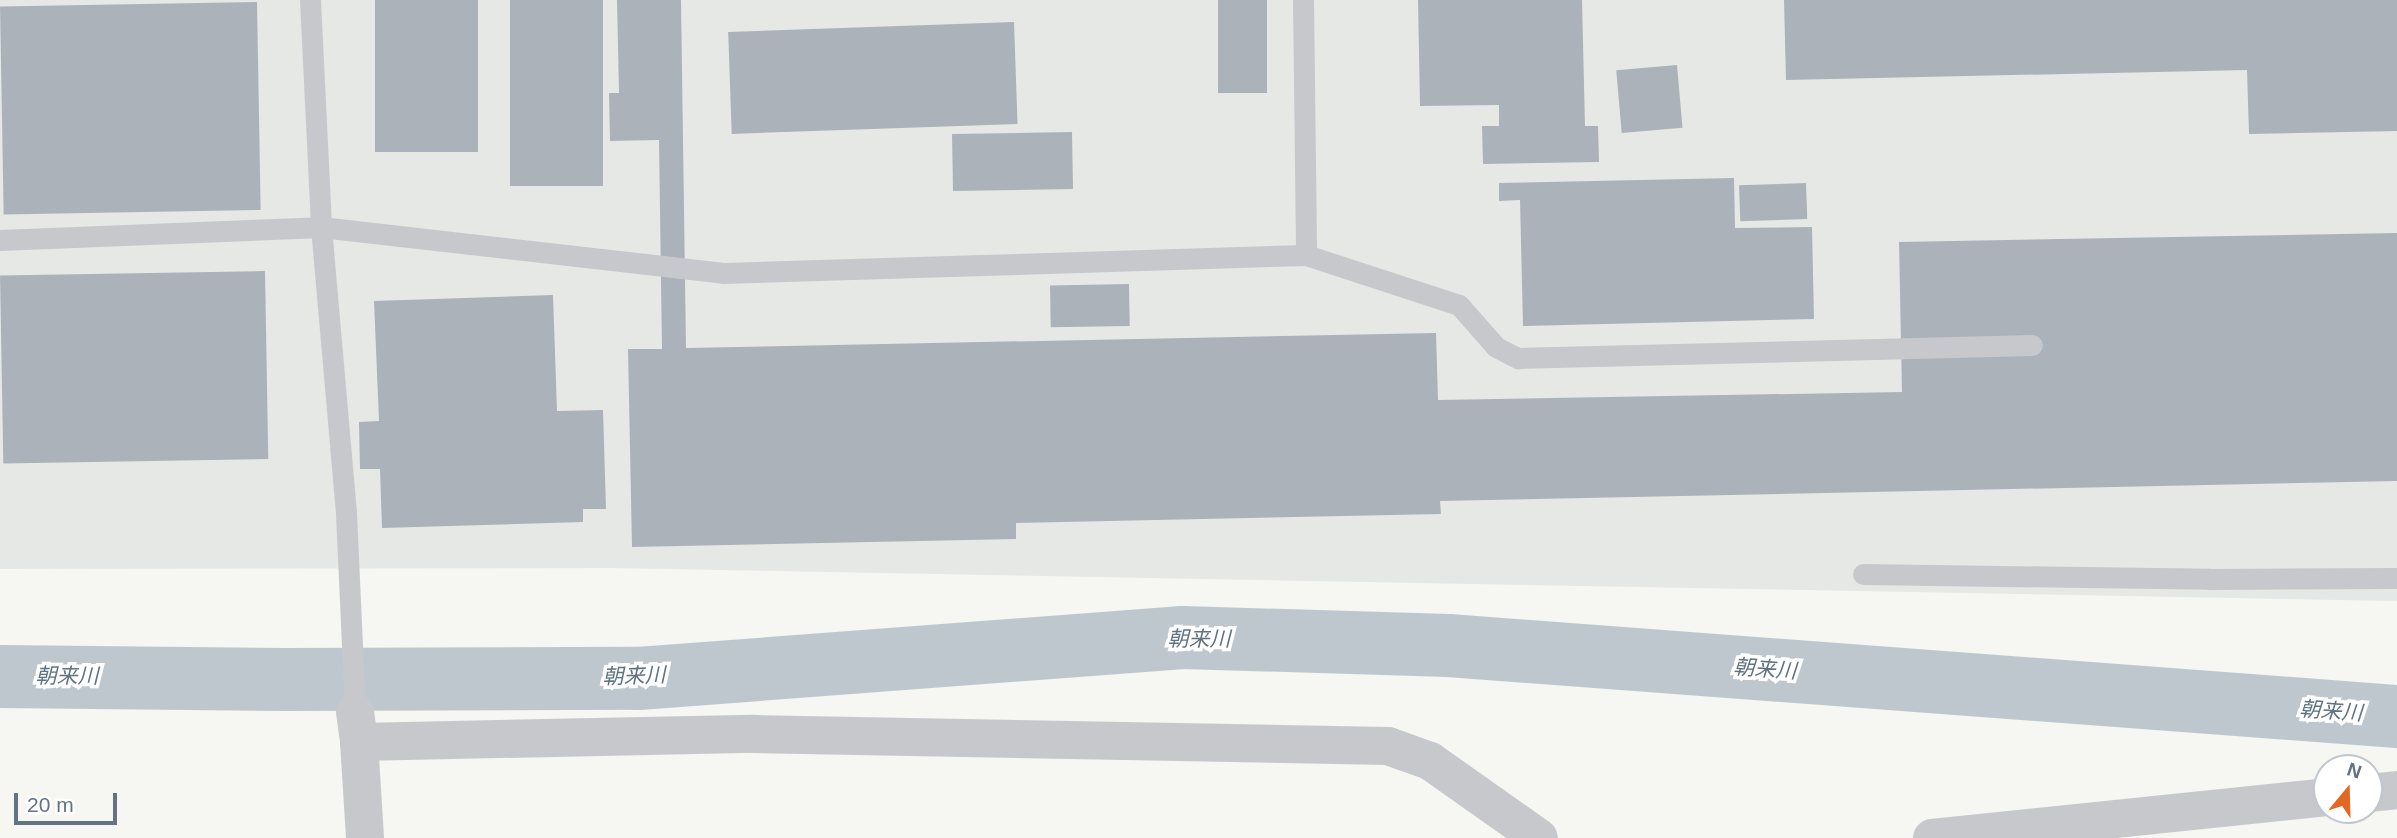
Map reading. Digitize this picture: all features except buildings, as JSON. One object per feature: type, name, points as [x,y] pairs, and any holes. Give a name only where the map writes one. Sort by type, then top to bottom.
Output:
[{"type":"street","points":[[365,838],[357,727],[1388,746],[1430,761],[1539,838]]},
{"type":"street","points":[[1932,838],[2313,798]]},
{"type":"lane","points":[[310,0],[321,227],[346,513],[357,727]]},
{"type":"lane","points":[[1303,0],[1306,255]]},
{"type":"lane","points":[[0,240],[321,227],[723,273],[1306,255],[1459,305],[1496,347],[1518,358],[2032,345]]},
{"type":"lane","points":[[1863,574],[2210,579],[2397,578]]},
{"type":"shaded area","points":[[0,0],[2397,0],[2397,601],[610,568],[0,569]]},
{"type":"waterway","name":"朝来川","points":[[0,676],[285,679],[638,678],[1182,637],[1448,645],[2397,716]]}]
